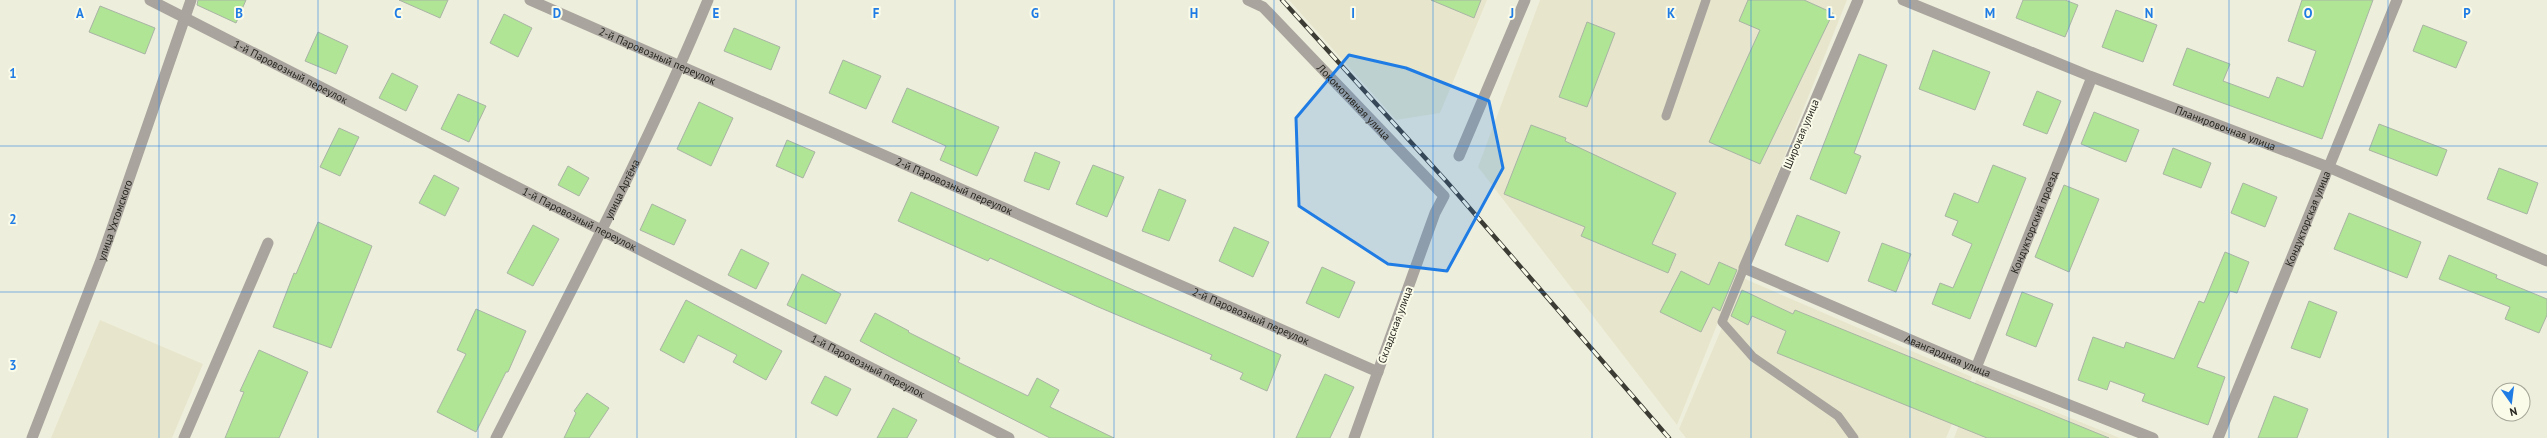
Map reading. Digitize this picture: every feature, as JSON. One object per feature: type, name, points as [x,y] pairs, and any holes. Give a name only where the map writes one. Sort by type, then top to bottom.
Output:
[{"type":"street","name":"1-й Паровозный переулок","points":[[150,0],[1009,438]]},
{"type":"street","name":"улица Ухтомского","points":[[32,438],[101,260],[191,0]]},
{"type":"street","name":"2-й Паровозный переулок","points":[[530,0],[1378,372]]},
{"type":"street","name":"улица Артёма","points":[[496,438],[602,230],[680,67],[708,0]]},
{"type":"street","name":"Локомотивная улица","points":[[1248,0],[1263,7],[1444,196],[1436,213]]},
{"type":"street","points":[[1459,156],[1526,0]]},
{"type":"street","name":"Широкая улица","points":[[1744,268],[1858,0]]},
{"type":"street","name":"Планировочная улица","points":[[1903,0],[2092,77],[2328,167],[2547,261]]},
{"type":"street","name":"Кондукторская улица","points":[[2218,438],[2397,0]]},
{"type":"street","name":"Кондукторский проезд","points":[[1976,368],[2092,77]]},
{"type":"street","name":"Складская улица","points":[[1354,438],[1436,213]]},
{"type":"street","points":[[184,438],[268,243]]},
{"type":"street","name":"Авангардная улица","points":[[1744,268],[1976,368],[2153,438]]},
{"type":"lane","points":[[1666,116],[1706,0]]},
{"type":"lane","points":[[1744,268],[1722,322],[1753,357],[1838,416],[1854,438]]},
{"type":"highlighted area","points":[[1349,55],[1406,68],[1489,101],[1503,168],[1447,271],[1388,264],[1299,206],[1296,118]]},
{"type":"shaded area","points":[[1289,0],[1487,0],[1440,113],[1396,120]]},
{"type":"shaded area","points":[[1540,0],[1847,0],[1677,425],[1478,167]]},
{"type":"shaded area","points":[[1743,278],[1972,377],[1946,438],[1686,438],[1679,429]]},
{"type":"shaded area","points":[[100,320],[203,364],[172,438],[51,438]]},
{"type":"shaded area","points":[[1976,380],[2120,438],[1954,438]]},
{"type":"building","points":[[198,0],[246,0],[236,23],[197,5]]},
{"type":"building","points":[[399,0],[448,0],[440,18]]},
{"type":"building","points":[[1431,0],[1481,0],[1474,18]]},
{"type":"building","points":[[1748,0],[1804,0],[1833,13],[1760,164],[1709,142],[1760,30],[1739,21]]},
{"type":"building","points":[[2023,0],[2065,0],[2078,5],[2065,37],[2016,18]]},
{"type":"building","points":[[2302,0],[2373,0],[2322,139],[2173,85],[2187,48],[2230,64],[2223,81],[2269,98],[2277,77],[2303,87],[2316,51],[2288,41]]},
{"type":"building","points":[[100,6],[155,28],[145,54],[89,32]]},
{"type":"building","points":[[2116,10],[2157,25],[2143,62],[2102,47]]},
{"type":"building","points":[[504,14],[532,28],[518,57],[490,43]]},
{"type":"building","points":[[1587,22],[1615,33],[1587,107],[1559,97]]},
{"type":"building","points":[[2423,25],[2467,42],[2456,68],[2413,51]]},
{"type":"building","points":[[734,28],[780,47],[771,70],[724,51]]},
{"type":"building","points":[[318,32],[348,46],[336,74],[305,61]]},
{"type":"building","points":[[1933,50],[1990,72],[1975,110],[1919,89]]},
{"type":"building","points":[[1859,54],[1887,65],[1854,153],[1861,156],[1846,194],[1810,179]]},
{"type":"building","points":[[843,60],[881,76],[866,109],[829,93]]},
{"type":"building","points":[[392,73],[418,86],[406,111],[379,98]]},
{"type":"building","points":[[907,88],[999,127],[977,176],[940,160],[946,146],[892,122]]},
{"type":"building","points":[[2037,91],[2061,101],[2047,134],[2023,125]]},
{"type":"building","points":[[458,94],[486,106],[469,142],[441,129]]},
{"type":"building","points":[[699,102],[733,118],[711,166],[677,149]]},
{"type":"building","points":[[2094,112],[2139,130],[2126,162],[2081,144]]},
{"type":"building","points":[[2379,124],[2447,150],[2437,176],[2369,150]]},
{"type":"building","points":[[1531,125],[1566,138],[1565,141],[1676,193],[1652,244],[1676,254],[1668,273],[1581,236],[1585,227],[1504,194]]},
{"type":"building","points":[[339,128],[359,137],[340,176],[320,167]]},
{"type":"building","points":[[787,140],[815,152],[803,178],[776,166]]},
{"type":"building","points":[[2173,148],[2211,163],[2201,188],[2163,174]]},
{"type":"building","points":[[1035,152],[1060,162],[1049,190],[1024,181]]},
{"type":"building","points":[[1093,165],[1124,177],[1107,217],[1076,204]]},
{"type":"building","points":[[1993,165],[2026,178],[1970,319],[1932,304],[1940,283],[1953,288],[1972,244],[1952,235],[1958,221],[1945,216],[1954,193],[1978,203]]},
{"type":"building","points":[[568,166],[589,178],[579,196],[558,185]]},
{"type":"building","points":[[2499,168],[2538,183],[2527,214],[2487,199]]},
{"type":"building","points":[[434,175],[459,188],[445,216],[419,203]]},
{"type":"building","points":[[2243,183],[2277,197],[2265,227],[2231,213]]},
{"type":"building","points":[[2064,185],[2099,199],[2069,272],[2035,257]]},
{"type":"building","points":[[1159,189],[1186,200],[1169,241],[1142,231]]},
{"type":"building","points":[[911,192],[1281,355],[1267,391],[1240,379],[1243,373],[1210,359],[1212,355],[1096,306],[990,258],[988,261],[898,221]]},
{"type":"building","points":[[652,204],[686,220],[674,245],[640,230]]},
{"type":"building","points":[[2349,213],[2421,242],[2407,278],[2334,249]]},
{"type":"building","points":[[1797,215],[1840,232],[1828,262],[1785,245]]},
{"type":"building","points":[[318,222],[372,246],[331,348],[273,327],[294,273],[296,274]]},
{"type":"building","points":[[533,225],[559,239],[533,286],[507,273]]},
{"type":"building","points":[[1234,227],[1269,242],[1253,277],[1219,261]]},
{"type":"building","points":[[1882,243],[1911,254],[1896,292],[1868,281]]},
{"type":"building","points":[[741,249],[769,263],[756,289],[728,275]]},
{"type":"building","points":[[2225,252],[2249,262],[2237,293],[2230,291],[2197,367],[2225,377],[2208,425],[2142,401],[2145,394],[2110,381],[2107,390],[2078,380],[2093,337],[2124,348],[2126,342],[2174,359],[2199,301],[2204,303]]},
{"type":"building","points":[[2449,255],[2497,275],[2496,278],[2547,299],[2547,315],[2539,333],[2505,319],[2510,307],[2439,279]]},
{"type":"building","points":[[1719,262],[1737,270],[1720,311],[1713,307],[1701,332],[1660,312],[1681,271],[1709,285]]},
{"type":"building","points":[[1322,267],[1355,282],[1339,318],[1306,303]]},
{"type":"building","points":[[802,274],[841,294],[826,324],[787,305]]},
{"type":"building","points":[[1742,290],[1793,314],[1795,310],[2109,438],[1987,438],[1777,353],[1786,331],[1752,316],[1748,325],[1731,316]]},
{"type":"building","points":[[2022,292],[2053,304],[2036,347],[2006,335]]},
{"type":"building","points":[[686,300],[782,351],[766,380],[733,362],[737,355],[698,335],[684,363],[660,350]]},
{"type":"building","points":[[2309,301],[2337,312],[2320,358],[2291,348]]},
{"type":"building","points":[[476,309],[526,331],[508,372],[506,372],[476,432],[437,412],[466,354],[457,350]]},
{"type":"building","points":[[875,313],[909,331],[908,332],[960,358],[958,362],[1028,396],[1037,378],[1059,390],[1050,407],[1114,438],[1050,438],[894,359],[860,341]]},
{"type":"building","points":[[259,350],[308,372],[279,438],[225,438],[244,392],[240,391]]},
{"type":"building","points":[[1325,374],[1354,387],[1330,438],[1296,438]]},
{"type":"building","points":[[825,376],[851,389],[837,416],[811,403]]},
{"type":"building","points":[[587,393],[609,408],[589,438],[564,438],[576,413],[574,411]]},
{"type":"building","points":[[2274,396],[2308,409],[2297,438],[2258,438]]},
{"type":"building","points":[[893,408],[917,420],[907,438],[877,438]]},
{"type":"railway","points":[[1282,0],[1447,182],[1669,438]]}]
